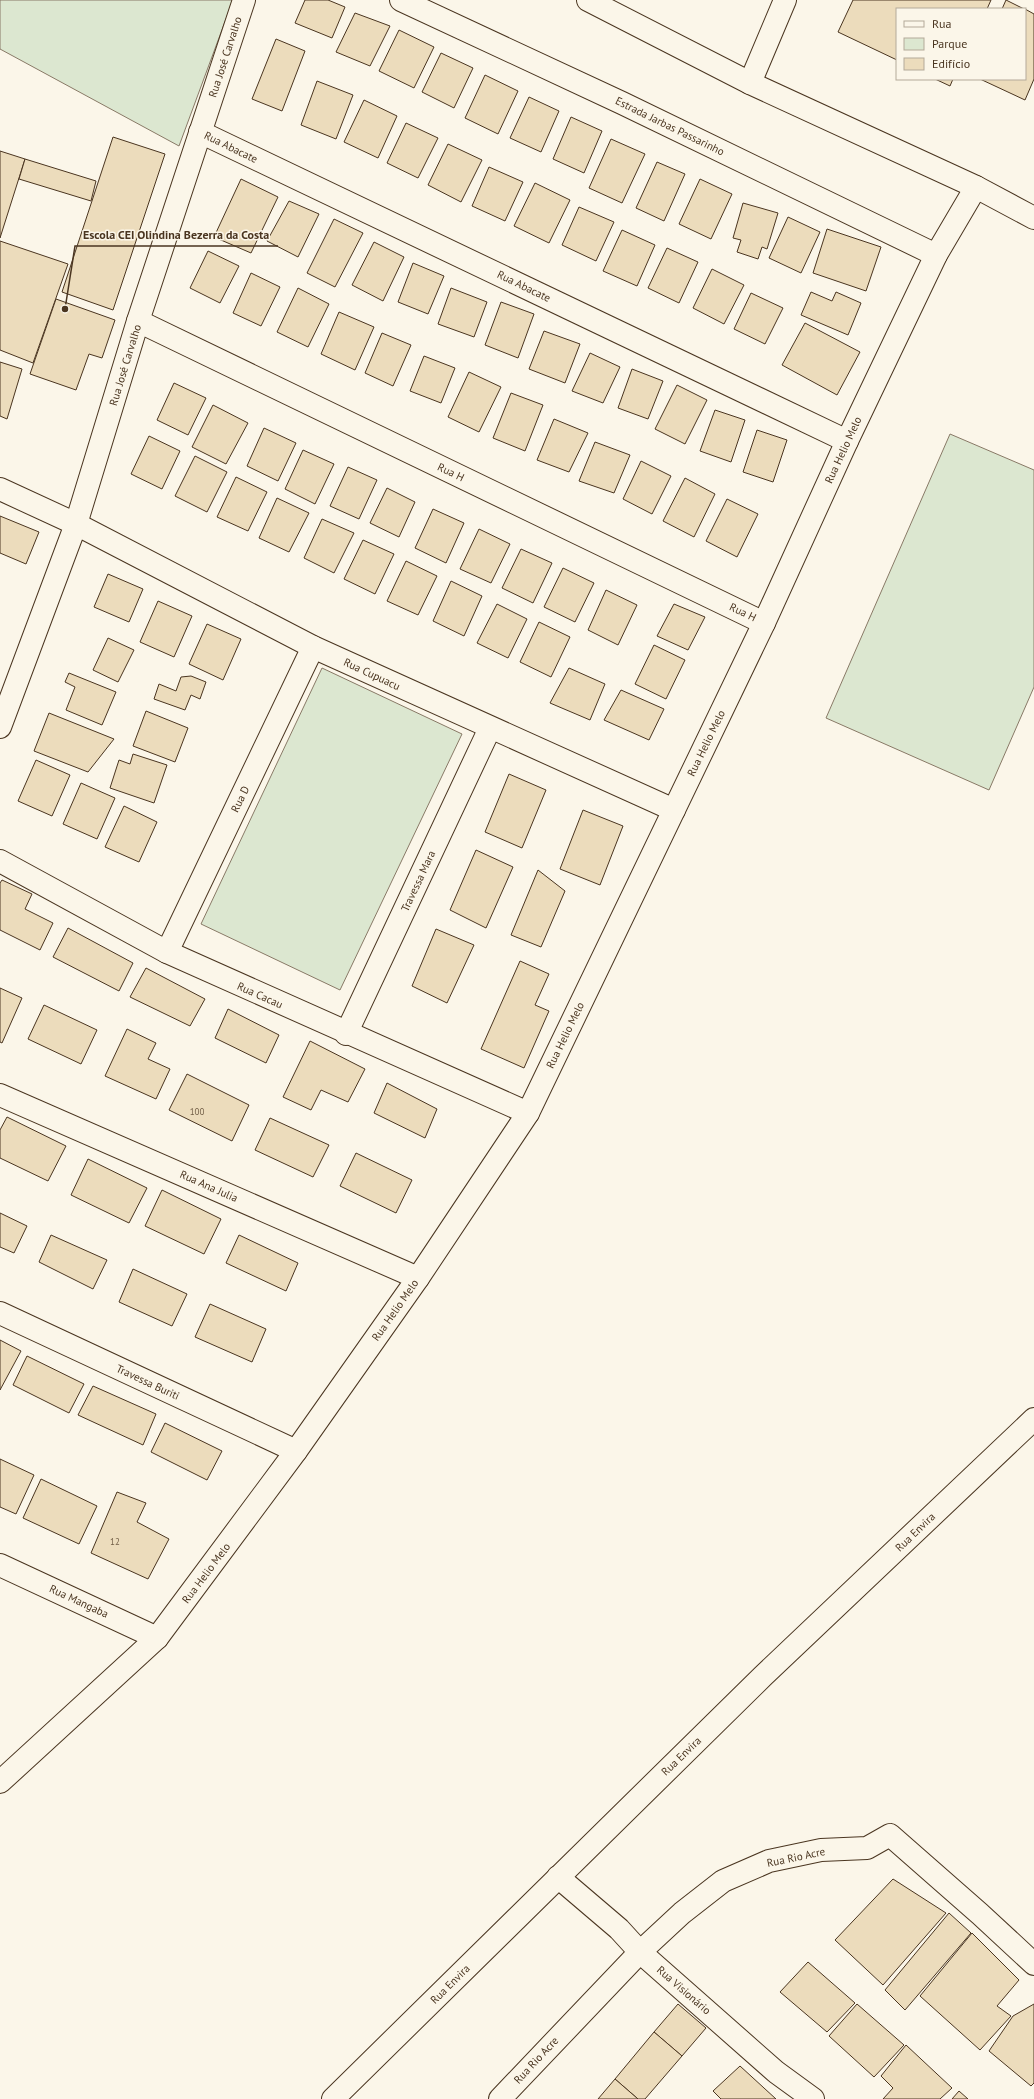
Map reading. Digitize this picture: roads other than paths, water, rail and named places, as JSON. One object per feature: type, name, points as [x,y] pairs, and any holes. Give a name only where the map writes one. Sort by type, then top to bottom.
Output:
[{"type":"street","name":"Rua José Carvalho","points":[[2,713],[76,524],[138,321],[244,0]]},
{"type":"street","name":"Estrada Jarbas Passarinho","points":[[401,0],[622,103],[936,255]]},
{"type":"street","points":[[588,0],[750,83],[976,187],[1034,218]]},
{"type":"street","points":[[750,83],[785,0]]},
{"type":"street","name":"Rua Abacate","points":[[200,132],[847,441]]},
{"type":"street","name":"Rua Helio Melo","points":[[0,1782],[157,1638],[296,1451],[418,1278],[528,1113],[764,623],[847,441],[936,255],[976,187]]},
{"type":"street","name":"Rua H","points":[[138,321],[764,623]]},
{"type":"street","name":"Rua Cupuacu","points":[[0,490],[76,524],[313,647],[674,810]]},
{"type":"street","name":"Rua D","points":[[167,952],[313,647]]},
{"type":"street","name":"Travessa Mara","points":[[346,1034],[490,728]]},
{"type":"street","name":"Rua Cacau","points":[[0,861],[167,952],[346,1034],[528,1113]]},
{"type":"street","name":"Rua Ana Julia","points":[[0,1095],[418,1278]]},
{"type":"street","name":"Travessa Buriti","points":[[0,1313],[296,1451]]},
{"type":"street","name":"Rua Envira","points":[[333,2099],[769,1671],[1034,1419]]},
{"type":"street","name":"Rua Mangaba","points":[[0,1565],[157,1638]]},
{"type":"street","name":"Rua Rio Acre","points":[[500,2099],[640,1952],[682,1913],[723,1882],[770,1861],[821,1850],[867,1848],[890,1835],[980,1914],[1034,1964]]},
{"type":"street","name":"Rua Visionário","points":[[558,1877],[619,1929],[640,1952],[776,2072],[813,2099]]},
{"type":"place","name":"Escola CEI Olindina Bezerra da Costa","points":[[65,309]]}]
